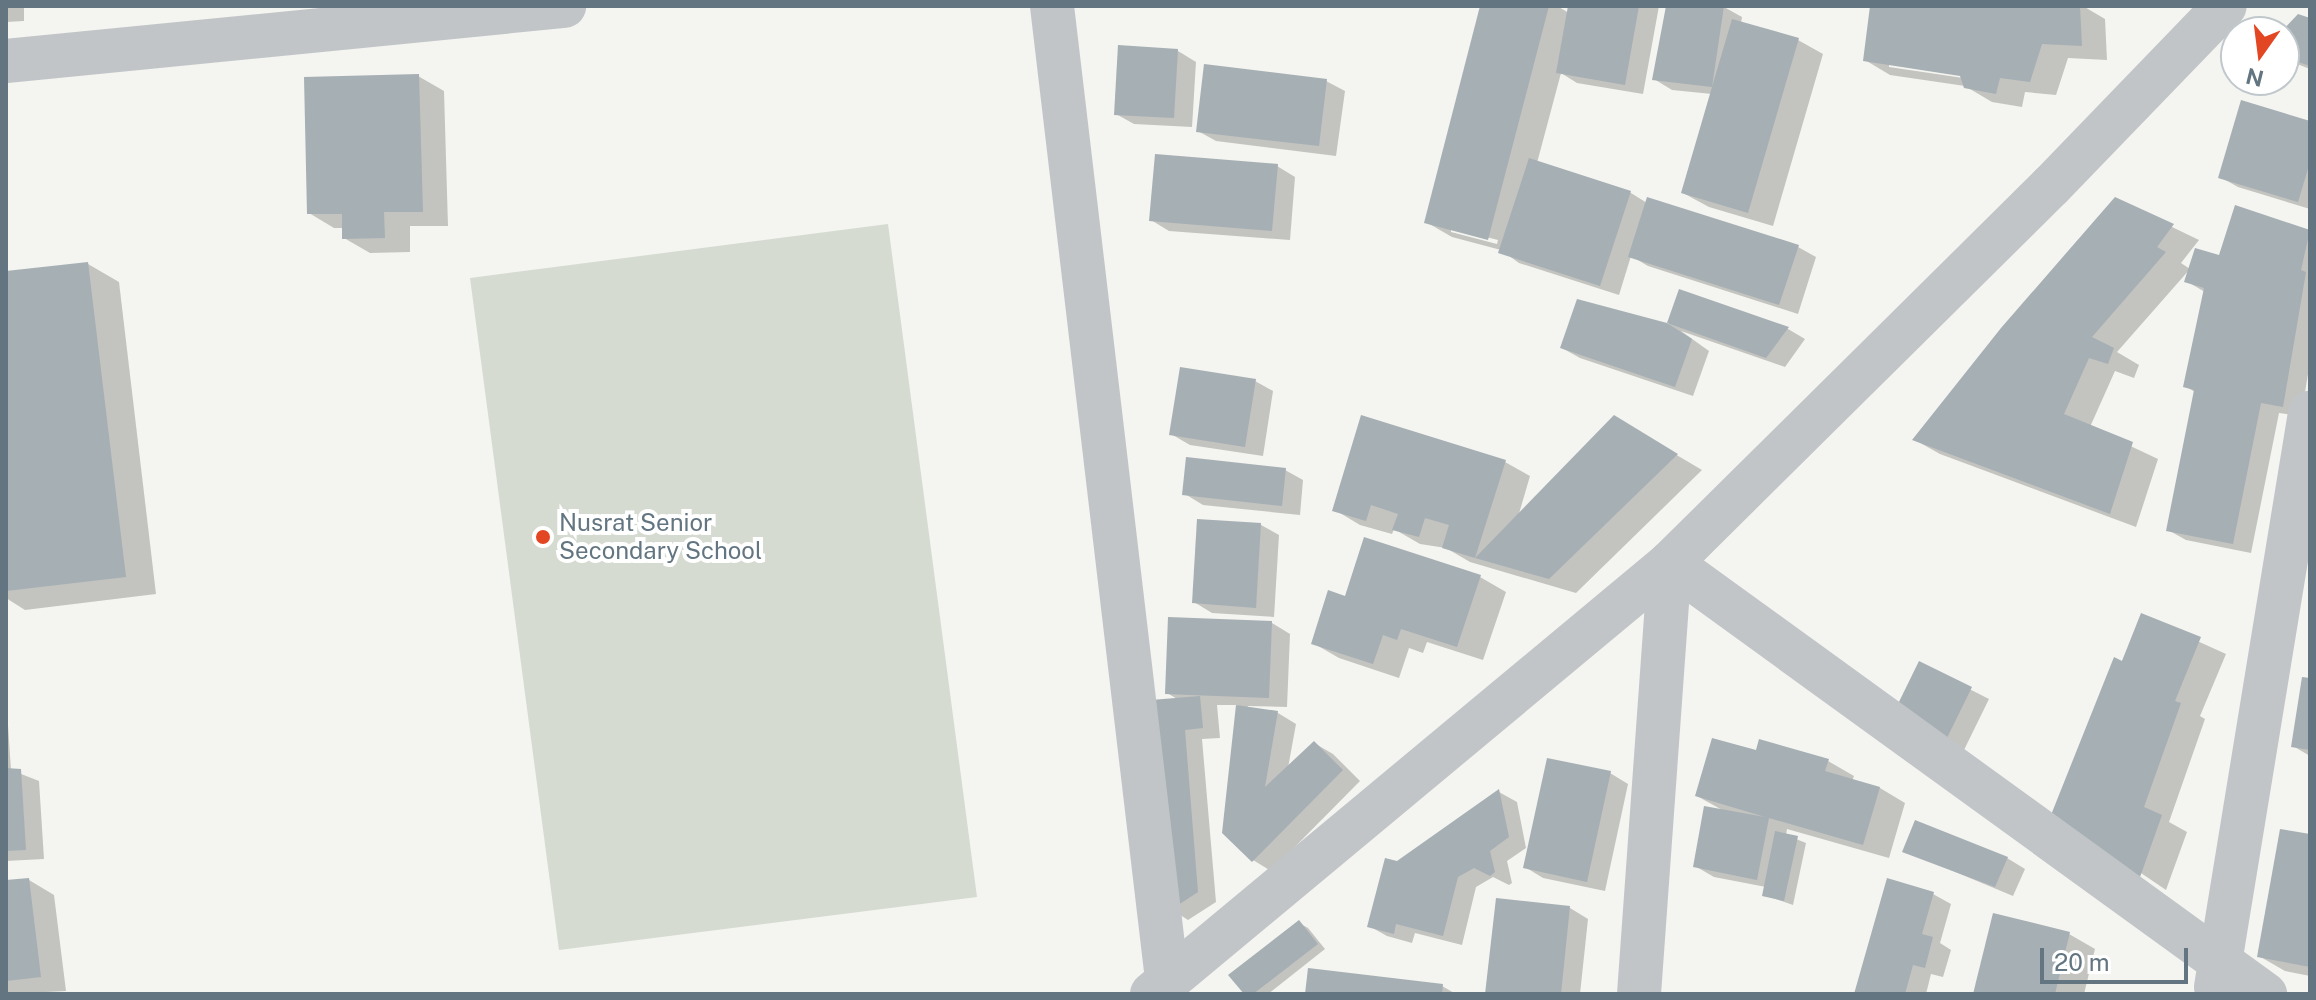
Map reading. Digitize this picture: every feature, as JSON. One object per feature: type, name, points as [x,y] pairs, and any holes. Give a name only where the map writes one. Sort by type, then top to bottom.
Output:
[{"type":"street","points":[[6,61],[564,6]]},
{"type":"street","points":[[1052,6],[1160,986]]},
{"type":"street","points":[[1160,986],[1670,563],[2051,186],[2225,6]]},
{"type":"street","points":[[2218,979],[2310,413]]},
{"type":"street","points":[[1670,563],[2218,979],[2265,994]]},
{"type":"street","points":[[1639,994],[1670,563]]},
{"type":"shaded area","points":[[888,224],[977,897],[559,950],[470,278]]},
{"type":"building","points":[[1480,6],[1549,6],[1488,240],[1424,223]]},
{"type":"building","points":[[1568,6],[1639,6],[1625,85],[1556,73]]},
{"type":"building","points":[[1666,6],[1724,6],[1712,87],[1652,80]]},
{"type":"building","points":[[1870,6],[2080,6],[2082,46],[2042,44],[2030,82],[2000,78],[1996,94],[1964,88],[1960,76],[1863,61]]},
{"type":"building","points":[[2298,14],[2310,18],[2310,66],[2300,63],[2300,16],[2296,16]]},
{"type":"building","points":[[1732,19],[1799,38],[1748,213],[1681,193]]},
{"type":"building","points":[[1118,45],[1178,49],[1174,118],[1114,115]]},
{"type":"building","points":[[1204,64],[1327,79],[1319,146],[1196,132]]},
{"type":"building","points":[[419,74],[423,212],[384,212],[385,238],[342,239],[342,214],[307,214],[304,77]]},
{"type":"building","points":[[2241,100],[2310,121],[2310,162],[2298,202],[2218,178]]},
{"type":"building","points":[[1155,154],[1278,164],[1272,231],[1149,221]]},
{"type":"building","points":[[1529,158],[1631,191],[1600,286],[1498,253]]},
{"type":"building","points":[[1647,197],[1799,245],[1779,305],[1628,257]]},
{"type":"building","points":[[2115,197],[2174,224],[2157,247],[2166,252],[2092,337],[2114,348],[2108,364],[2089,358],[2064,414],[2133,442],[2110,514],[1912,440],[2001,328]]},
{"type":"building","points":[[2235,205],[2310,230],[2301,270],[2306,272],[2283,407],[2261,403],[2233,544],[2166,531],[2194,390],[2183,387],[2204,288],[2184,282],[2195,248],[2219,255]]},
{"type":"building","points":[[88,262],[126,577],[6,591],[6,271]]},
{"type":"building","points":[[1679,289],[1789,327],[1766,358],[1667,323]]},
{"type":"building","points":[[1577,299],[1667,323],[1692,339],[1675,387],[1560,348]]},
{"type":"building","points":[[1180,367],[1256,379],[1245,447],[1169,435]]},
{"type":"building","points":[[1361,415],[1506,460],[1475,558],[1442,548],[1449,525],[1425,518],[1419,537],[1392,530],[1398,514],[1371,505],[1366,521],[1332,511]]},
{"type":"building","points":[[1614,415],[1678,454],[1549,579],[1475,558]]},
{"type":"building","points":[[1186,457],[1286,468],[1282,506],[1182,495]]},
{"type":"building","points":[[1197,519],[1261,523],[1256,608],[1192,603]]},
{"type":"building","points":[[1364,537],[1481,575],[1457,647],[1401,629],[1397,640],[1383,635],[1373,664],[1311,644],[1328,590],[1345,596]]},
{"type":"building","points":[[2141,613],[2201,637],[2175,701],[2181,703],[2144,807],[2162,815],[2140,877],[2051,815],[2114,657],[2122,661]]},
{"type":"building","points":[[1168,617],[1272,621],[1269,698],[1165,694]]},
{"type":"building","points":[[1919,661],[1972,687],[1945,742],[1896,708]]},
{"type":"building","points":[[2302,677],[2310,678],[2310,750],[2291,747]]},
{"type":"building","points":[[1200,696],[1203,728],[1185,730],[1198,892],[1169,911],[1151,700]]},
{"type":"building","points":[[1236,705],[1278,711],[1265,787],[1314,741],[1343,770],[1252,862],[1222,833]]},
{"type":"building","points":[[1712,738],[1756,750],[1759,739],[1829,759],[1825,771],[1880,787],[1863,845],[1769,818],[1757,880],[1693,867],[1704,806],[1765,817],[1695,796]]},
{"type":"building","points":[[1547,758],[1611,771],[1587,882],[1523,868]]},
{"type":"building","points":[[6,768],[21,769],[26,850],[6,851]]},
{"type":"building","points":[[1499,789],[1509,837],[1490,851],[1495,872],[1490,876],[1474,868],[1458,877],[1443,936],[1396,924],[1394,934],[1367,927],[1385,858],[1397,861]]},
{"type":"building","points":[[1915,820],[2008,857],[1995,887],[1902,852]]},
{"type":"building","points":[[2280,829],[2310,834],[2310,967],[2257,957]]},
{"type":"building","points":[[1775,831],[1798,836],[1784,901],[1762,896]]},
{"type":"building","points":[[29,878],[41,977],[6,981],[6,880]]},
{"type":"building","points":[[1887,878],[1934,892],[1922,934],[1933,937],[1925,968],[1913,965],[1905,994],[1854,994]]},
{"type":"building","points":[[1496,898],[1570,906],[1561,994],[1485,994]]},
{"type":"building","points":[[1993,913],[2070,932],[2055,994],[1973,994]]},
{"type":"building","points":[[1299,920],[1318,944],[1253,994],[1244,994],[1228,975]]},
{"type":"building","points":[[1308,968],[1443,984],[1442,994],[1305,994]]},
{"type":"place","name":"Nusrat Senior Secondary School","points":[[543,537]]}]
